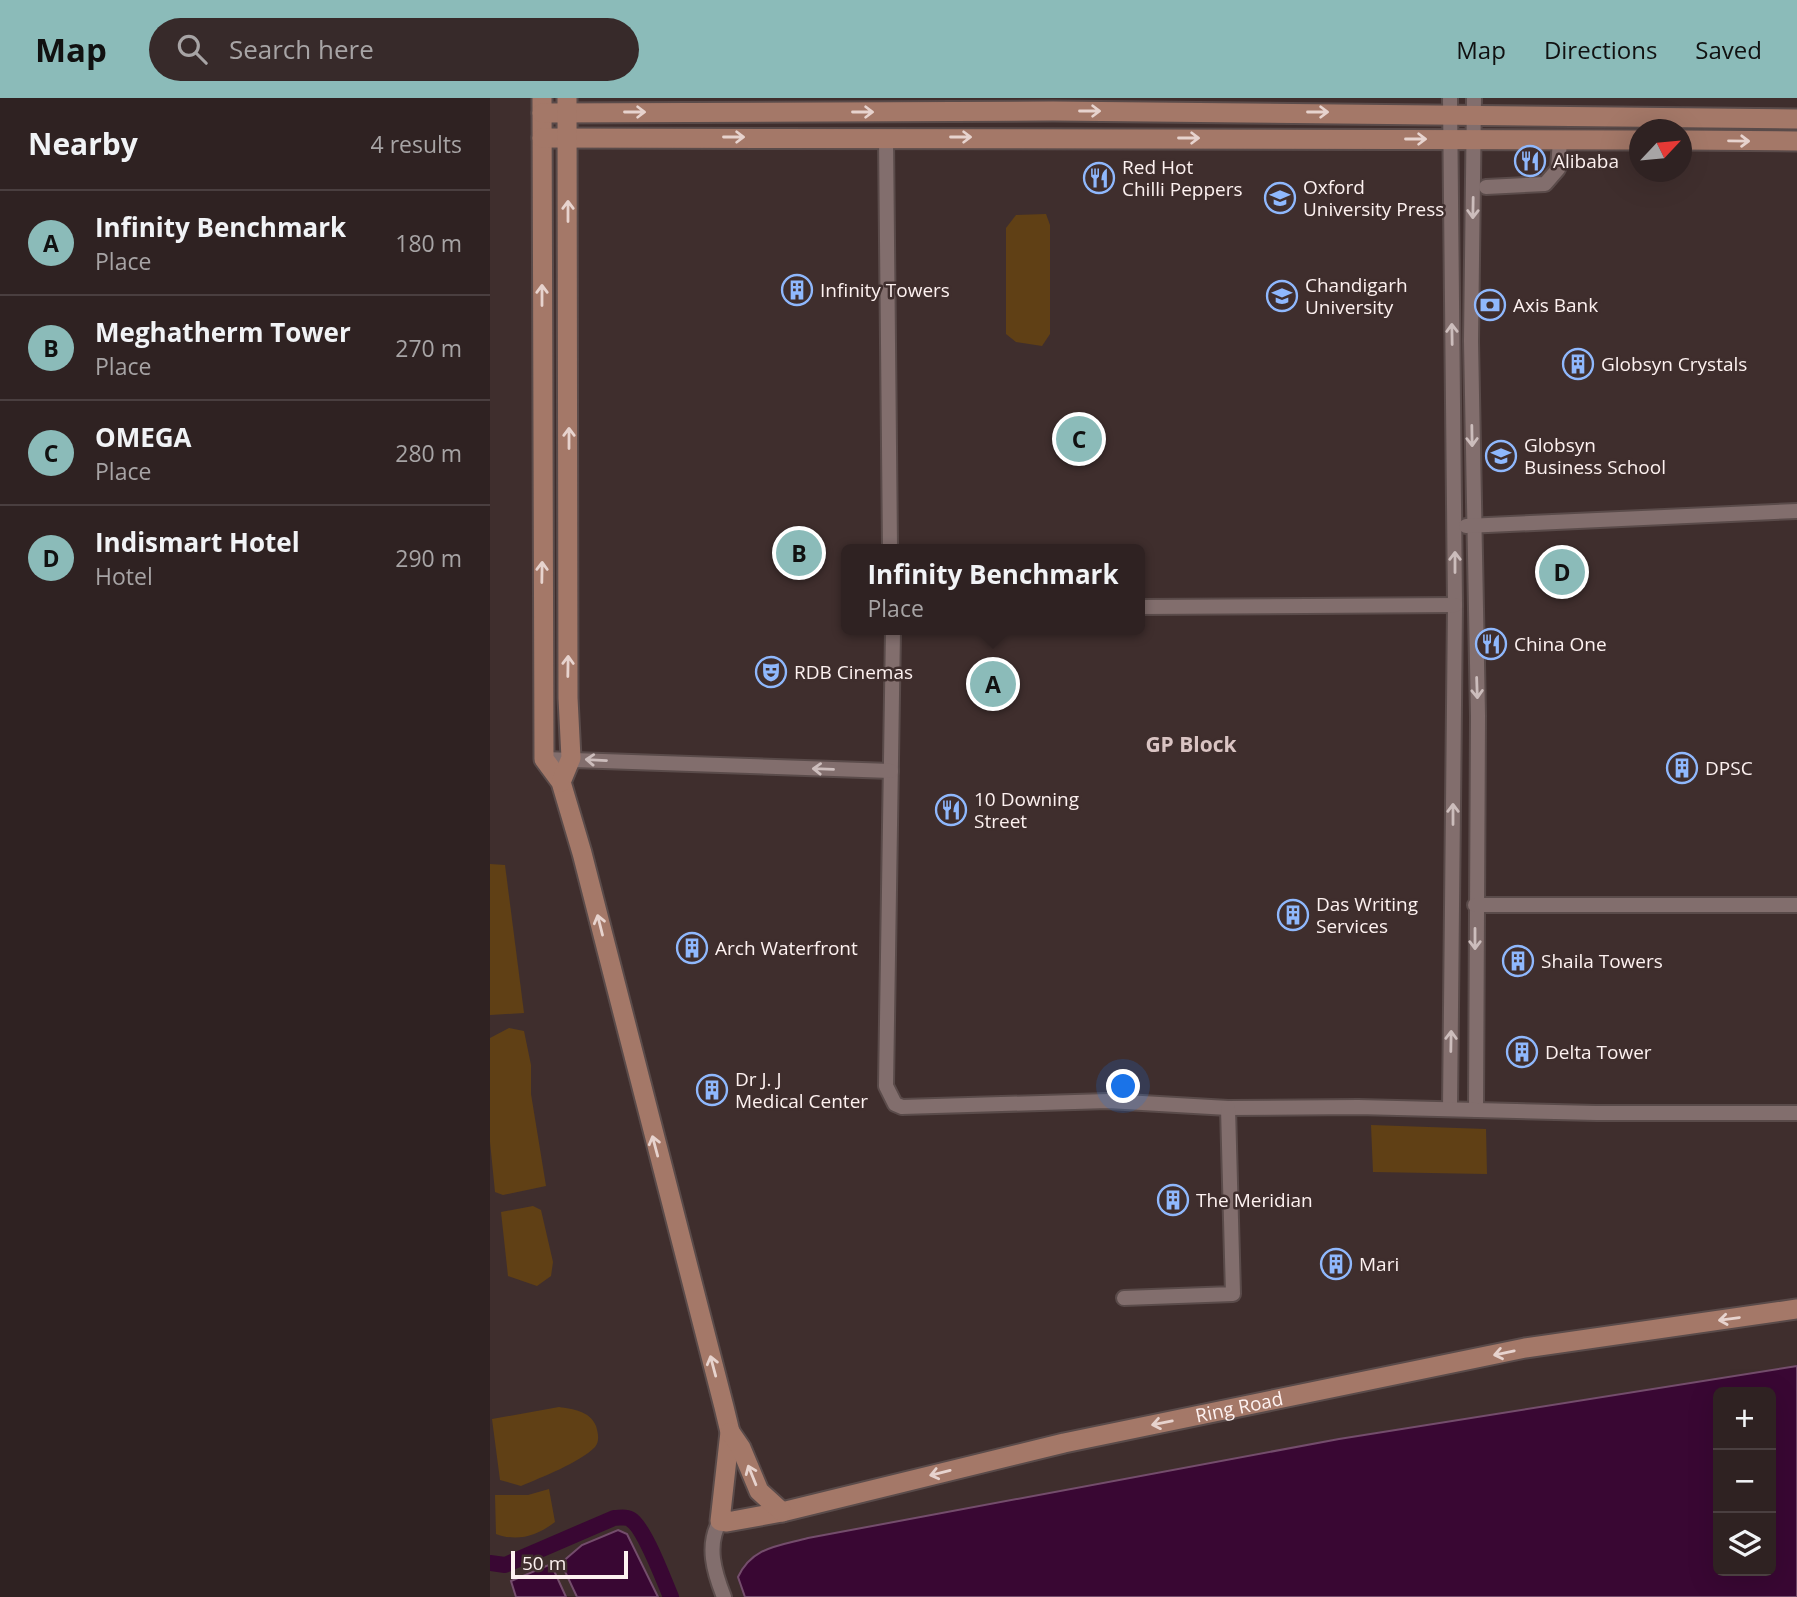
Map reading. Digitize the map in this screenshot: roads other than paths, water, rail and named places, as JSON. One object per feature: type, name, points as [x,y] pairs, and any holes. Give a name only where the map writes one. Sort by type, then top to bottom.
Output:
[{"type":"street","points":[[561,782],[571,758],[568,698],[567,105]]},
{"type":"street","points":[[1450,105],[1448,139],[1455,526],[1450,1110]]},
{"type":"street","points":[[782,1512],[759,1491],[741,1448],[730,1432],[582,853],[561,782],[544,759],[542,106],[901,112],[1450,105],[1797,119]]},
{"type":"street","points":[[1474,106],[1471,341],[1478,716],[1476,1110]]},
{"type":"street","points":[[890,544],[894,137],[901,112]]},
{"type":"street","points":[[542,138],[1629,140]]},
{"type":"street","points":[[1486,187],[1545,184],[1558,169],[1560,140]]},
{"type":"street","points":[[1692,140],[1797,141]]},
{"type":"street","points":[[543,344],[568,343]]},
{"type":"street","points":[[1455,526],[1797,511]]},
{"type":"street","points":[[543,530],[569,531]]},
{"type":"street","points":[[1145,607],[1455,605]]},
{"type":"street","points":[[542,623],[568,624]]},
{"type":"street","points":[[893,635],[886,1086],[895,1104],[902,1107],[1108,1101],[1228,1108],[1797,1113]]},
{"type":"street","points":[[542,696],[568,698]]},
{"type":"street","points":[[544,759],[891,771]]},
{"type":"street","points":[[1475,905],[1797,905]]},
{"type":"street","points":[[1124,1298],[1233,1294],[1228,1108]]},
{"type":"street","name":"Ring Road","points":[[720,1521],[782,1512],[1064,1443],[1525,1348],[1797,1309]]},
{"type":"street","points":[[724,1597],[716,1577],[712,1545],[713,1532],[720,1521],[725,1448],[730,1432]]},
{"type":"waterway","points":[[490,1563],[505,1565],[614,1518],[626,1518],[641,1532],[671,1597]]},
{"type":"place","name":"Alibaba","points":[[1530,161]]},
{"type":"place","name":"Red Hot Chilli Peppers","points":[[1099,178]]},
{"type":"place","name":"Oxford University Press","points":[[1280,198]]},
{"type":"place","name":"Infinity Towers","points":[[797,290]]},
{"type":"place","name":"Chandigarh University","points":[[1282,296]]},
{"type":"place","name":"Axis Bank","points":[[1490,305]]},
{"type":"place","name":"Globsyn Crystals","points":[[1578,364]]},
{"type":"place","name":"OMEGA","points":[[1079,439]]},
{"type":"place","name":"Globsyn Business School","points":[[1501,456]]},
{"type":"place","name":"Meghatherm Tower","points":[[799,553]]},
{"type":"place","name":"Indismart Hotel","points":[[1562,572]]},
{"type":"place","name":"China One","points":[[1491,644]]},
{"type":"place","name":"RDB Cinemas","points":[[771,672]]},
{"type":"place","name":"Infinity Benchmark","points":[[993,684]]},
{"type":"place","name":"DPSC","points":[[1682,768]]},
{"type":"place","name":"10 Downing Street","points":[[951,810]]},
{"type":"place","name":"Das Writing Services","points":[[1293,915]]},
{"type":"place","name":"Arch Waterfront","points":[[692,948]]},
{"type":"place","name":"Shaila Towers","points":[[1518,961]]},
{"type":"place","name":"Delta Tower","points":[[1522,1052]]},
{"type":"place","name":"Dr J. J Medical Center","points":[[712,1090]]},
{"type":"place","name":"The Meridian","points":[[1173,1200]]},
{"type":"place","name":"Mari","points":[[1336,1264]]},
{"type":"district","name":"GP Block","points":[[1191,745]]}]
